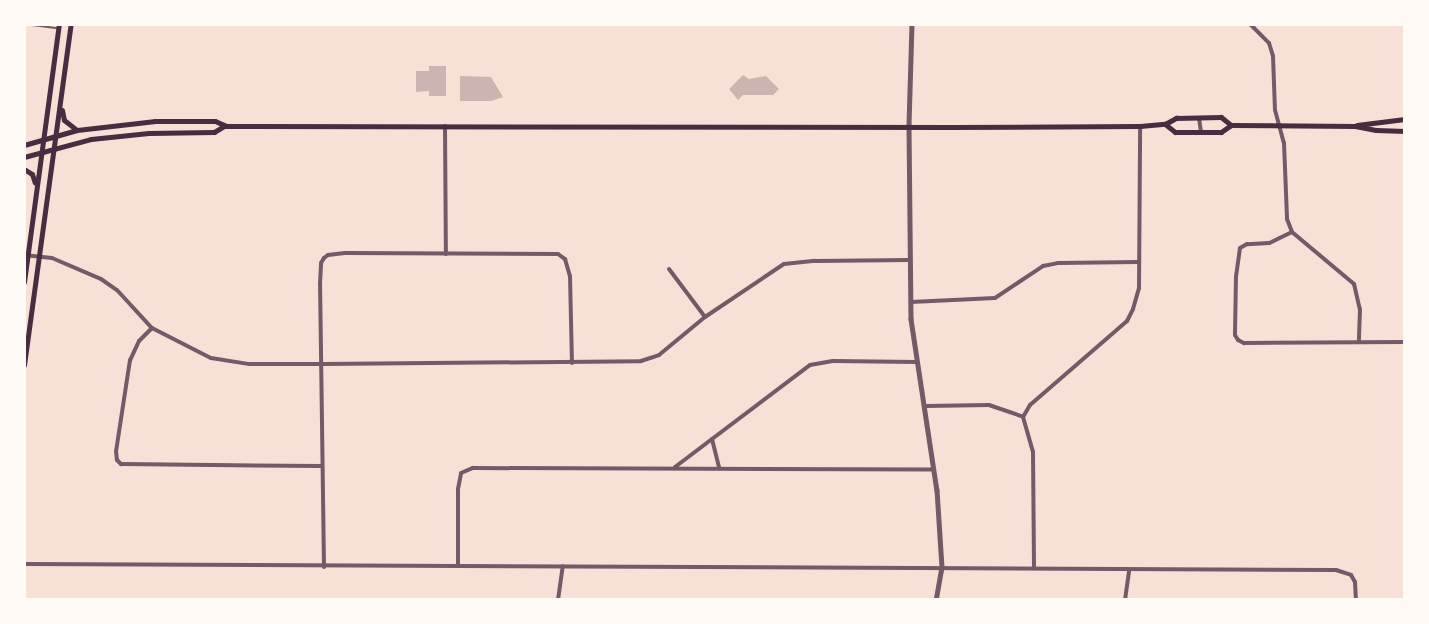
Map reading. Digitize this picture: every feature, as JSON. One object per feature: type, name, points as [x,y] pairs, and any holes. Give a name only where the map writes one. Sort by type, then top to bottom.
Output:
[{"type":"main road","points":[[24,282],[58,26],[71,27],[24,365]]},
{"type":"main road","points":[[61,105],[64,120],[77,130]]},
{"type":"main road","points":[[24,145],[77,130],[155,121],[215,121],[224,126],[909,127],[1140,126],[1165,124],[1176,118],[1221,117],[1232,125]]},
{"type":"main road","points":[[1356,126],[1375,121],[1405,119]]},
{"type":"main road","points":[[1165,124],[1175,132],[1221,132],[1232,125],[1279,124],[1356,126],[1376,130],[1405,131]]},
{"type":"main road","points":[[24,157],[91,139],[149,133],[214,132],[224,126]]},
{"type":"main road","points":[[24,169],[32,174],[36,188]]},
{"type":"street","points":[[912,24],[909,127],[911,302],[917,362],[926,406],[942,567],[936,600]]},
{"type":"street","points":[[1250,24],[1264,38],[1271,50],[1275,110],[1284,143],[1286,209],[1292,232],[1354,284],[1360,309],[1359,342]]},
{"type":"street","points":[[1200,118],[1201,132]]},
{"type":"street","points":[[445,126],[446,254]]},
{"type":"street","points":[[1034,568],[1033,452],[1023,417],[1030,405],[1127,321],[1139,292],[1140,126]]},
{"type":"street","points":[[1292,232],[1269,243],[1247,244],[1240,248],[1236,276],[1235,335],[1238,340],[1244,343],[1405,342]]},
{"type":"street","points":[[324,567],[321,466],[323,364],[320,284],[321,263],[324,258],[328,255],[345,253],[558,254],[566,259],[570,276],[572,363]]},
{"type":"street","points":[[26,255],[39,256],[75,266],[101,279],[117,290],[152,328],[192,350],[219,360],[250,364],[572,363],[651,359],[686,335],[705,317],[778,267],[791,262],[910,260]]},
{"type":"street","points":[[911,302],[994,298],[1043,266],[1059,262],[1139,262]]},
{"type":"street","points":[[669,269],[705,317]]},
{"type":"street","points":[[152,328],[139,341],[130,360],[116,451],[117,460],[121,464],[321,466]]},
{"type":"street","points":[[675,467],[791,381],[803,368],[816,363],[917,362]]},
{"type":"street","points":[[926,406],[989,405],[1023,417]]},
{"type":"street","points":[[712,439],[719,468]]},
{"type":"street","points":[[458,565],[458,489],[461,473],[467,470],[675,467],[933,470]]},
{"type":"street","points":[[24,564],[1336,570],[1351,574],[1355,582],[1356,600]]},
{"type":"street","points":[[558,600],[562,566]]},
{"type":"street","points":[[1125,600],[1129,570]]},
{"type":"lane","points":[[24,24],[58,26]]},
{"type":"building","points":[[429,66],[446,66],[446,96],[429,96],[429,91],[416,92],[416,71],[429,71]]},
{"type":"building","points":[[743,75],[749,79],[766,76],[779,89],[773,95],[743,95],[738,100],[729,89]]},
{"type":"building","points":[[460,76],[491,77],[503,97],[491,101],[460,101]]}]
